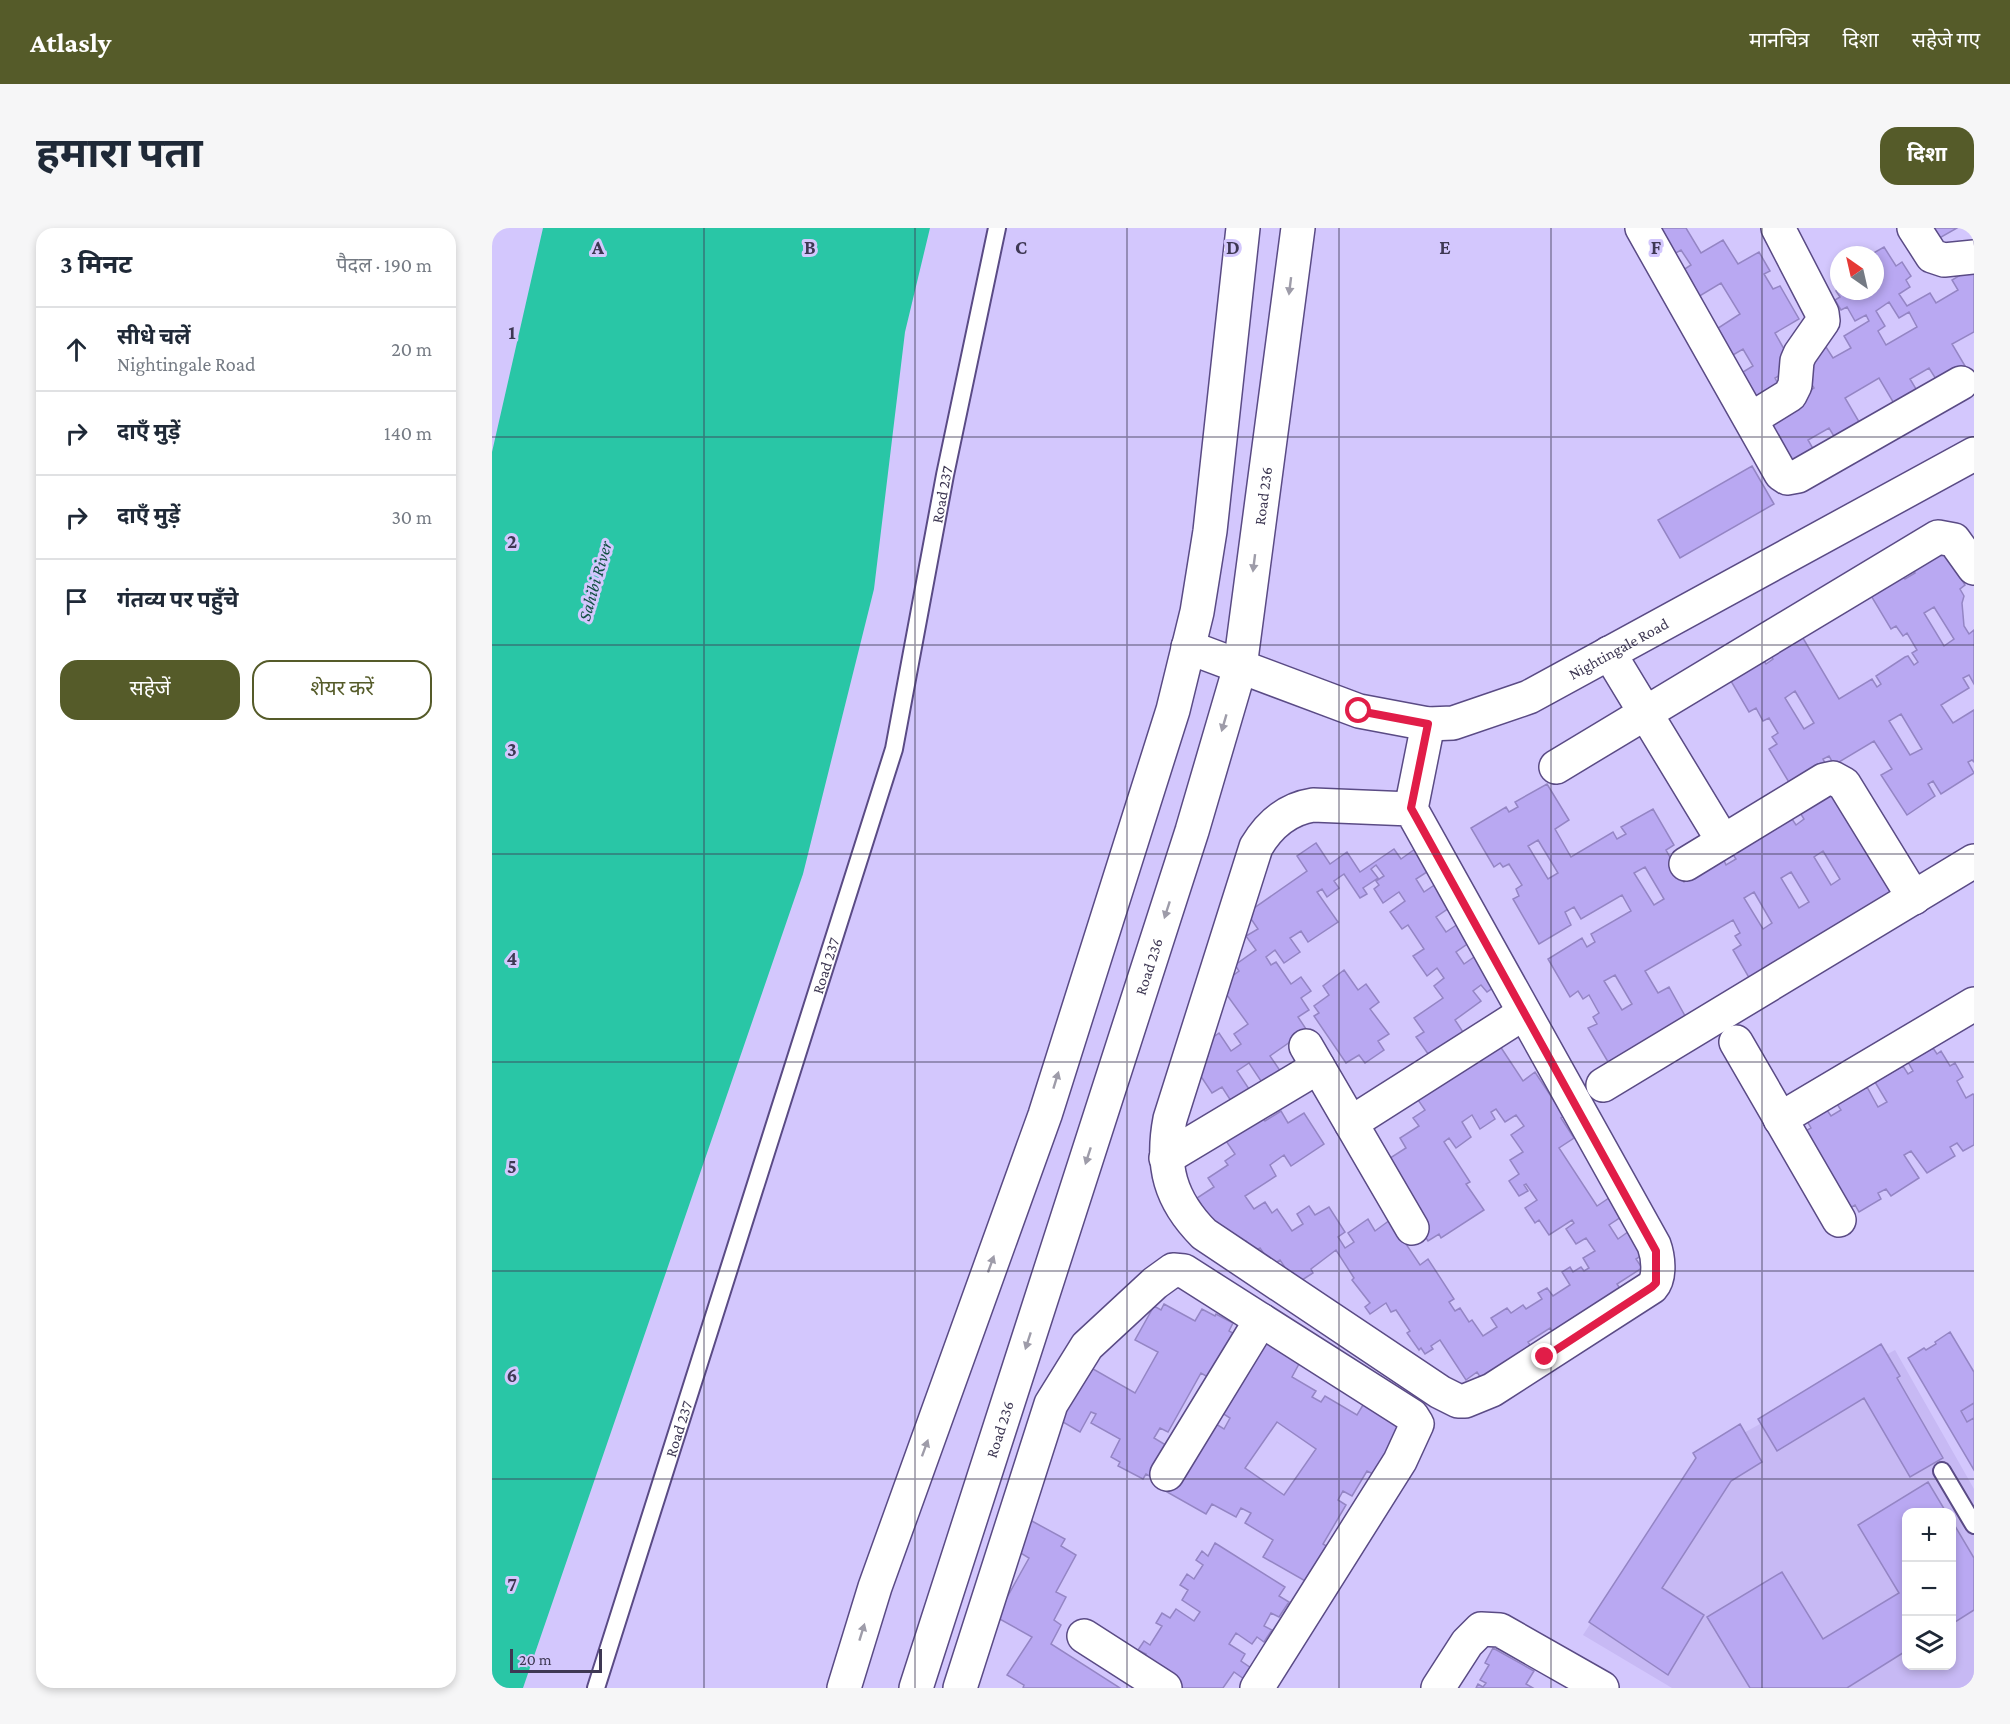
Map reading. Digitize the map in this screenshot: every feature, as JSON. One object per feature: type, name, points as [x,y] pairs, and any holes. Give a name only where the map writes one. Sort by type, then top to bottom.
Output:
[{"type":"street","points":[[844,1688],[875,1587],[1045,1115],[1173,710],[1197,612],[1210,531],[1243,228]]},
{"type":"street","name":"Road 236","points":[[916,1688],[1192,831],[1240,667],[1298,228]]},
{"type":"street","points":[[1642,228],[1781,474],[1787,478],[1798,476],[1970,388]]},
{"type":"street","points":[[1751,419],[1790,395],[1794,390],[1797,361],[1823,321],[1822,313],[1778,228]]},
{"type":"street","points":[[1914,228],[1932,256],[1944,260],[1974,257]]},
{"type":"street","name":"Nightingale Road","points":[[1188,647],[1359,711],[1428,724],[1453,723],[1529,697],[1974,454]]},
{"type":"street","points":[[1556,767],[1938,537],[1954,540],[1974,568]]},
{"type":"street","points":[[1609,653],[1723,841]]},
{"type":"street","points":[[1411,808],[1313,805],[1302,807],[1285,814],[1262,836],[1256,847],[1170,1119],[1166,1140],[1166,1158],[1172,1189],[1180,1206],[1204,1234],[1440,1392],[1458,1401],[1465,1401],[1481,1395],[1536,1363],[1656,1283],[1657,1259],[1654,1245],[1411,808],[1428,724]]},
{"type":"street","points":[[1686,864],[1824,780],[1833,778],[1844,784],[1914,897]]},
{"type":"street","points":[[1604,1085],[1974,861]]},
{"type":"street","points":[[1351,1123],[1524,1013]]},
{"type":"street","points":[[1780,1119],[1971,1013]]},
{"type":"street","points":[[1736,1042],[1839,1220]]},
{"type":"street","points":[[1166,1158],[1312,1057],[1412,1228]]},
{"type":"street","points":[[960,1688],[1047,1411],[1087,1346],[1155,1282],[1173,1270],[1184,1271],[1412,1416],[1417,1424],[1400,1461],[1257,1688]]},
{"type":"street","points":[[1167,1474],[1261,1320]]},
{"type":"street","points":[[1438,1688],[1467,1643],[1481,1629],[1500,1630],[1602,1688]]},
{"type":"street","points":[[1084,1636],[1165,1688]]},
{"type":"lane","name":"Road 237","points":[[596,1688],[894,749],[945,475],[997,228]]},
{"type":"lane","points":[[1942,1471],[1974,1525]]},
{"type":"shaded area","points":[[1895,1350],[1974,1489],[1974,1688],[1672,1688],[1583,1635],[1700,1457]]},
{"type":"water","name":"Sahibi River","points":[[543,228],[930,228],[905,332],[874,589],[803,874],[523,1688],[492,1688],[492,452]]},
{"type":"building","points":[[1650,228],[1686,228],[1701,253],[1723,240],[1738,264],[1759,252],[1770,271],[1764,274],[1773,289],[1780,286],[1799,319],[1775,333],[1794,367],[1775,378],[1783,393],[1758,408],[1738,375],[1753,366],[1743,349],[1728,358],[1712,332],[1740,314],[1721,283],[1693,300],[1677,274],[1691,265],[1681,250],[1667,258]]},
{"type":"building","points":[[1929,228],[1957,228],[1936,240]]},
{"type":"building","points":[[1884,247],[1896,266],[1902,262],[1911,276],[1906,280],[1910,287],[1899,294],[1907,306],[1930,293],[1936,303],[1958,290],[1952,280],[1974,267],[1974,332],[1952,344],[1968,371],[1941,387],[1929,368],[1910,379],[1922,399],[1899,412],[1879,378],[1845,398],[1865,432],[1840,446],[1829,428],[1808,440],[1819,459],[1793,474],[1765,426],[1776,410],[1814,388],[1799,363],[1826,347],[1833,358],[1851,348],[1844,336],[1869,321],[1866,315],[1855,321],[1847,307],[1841,310],[1835,300],[1884,300]],"holes":[[[1889,302],[1899,318],[1909,312],[1917,327],[1886,345],[1878,331],[1885,326],[1876,311]]]},
{"type":"building","points":[[1752,466],[1774,504],[1680,558],[1658,520]]},
{"type":"building","points":[[1943,549],[1965,585],[1960,589],[1964,596],[1962,603],[1964,626],[1969,634],[1974,630],[1974,684],[1969,675],[1963,678],[1969,688],[1941,705],[1953,723],[1974,710],[1974,762],[1972,760],[1968,762],[1974,773],[1941,794],[1933,781],[1928,784],[1935,796],[1907,815],[1881,775],[1892,769],[1874,741],[1834,765],[1829,756],[1823,759],[1828,769],[1793,789],[1769,749],[1777,744],[1772,737],[1778,733],[1769,718],[1763,721],[1756,708],[1749,712],[1728,676],[1761,656],[1766,664],[1773,659],[1768,651],[1800,633],[1839,699],[1872,679],[1877,687],[1881,684],[1876,676],[1905,657],[1908,656],[1914,665],[1918,662],[1912,653],[1917,650],[1907,633],[1903,636],[1896,626],[1891,629],[1870,594],[1902,574],[1905,579],[1915,573],[1912,568]],"holes":[[[1934,607],[1954,639],[1944,646],[1924,613]],[[1795,691],[1814,723],[1804,729],[1785,698]],[[1901,714],[1922,749],[1910,755],[1889,721]]]},
{"type":"building","points":[[1547,784],[1569,820],[1555,829],[1571,857],[1613,832],[1617,839],[1626,834],[1621,827],[1653,809],[1674,845],[1666,850],[1684,882],[1723,858],[1726,865],[1736,859],[1732,853],[1790,816],[1796,825],[1804,819],[1799,811],[1831,790],[1898,903],[1755,988],[1733,950],[1741,945],[1735,936],[1740,933],[1733,920],[1645,971],[1658,993],[1669,987],[1689,1023],[1611,1067],[1588,1028],[1597,1024],[1593,1017],[1599,1013],[1589,995],[1583,999],[1578,991],[1570,997],[1548,959],[1582,938],[1587,947],[1595,942],[1591,934],[1631,911],[1622,895],[1581,919],[1574,907],[1565,912],[1571,925],[1539,944],[1513,899],[1519,896],[1516,889],[1522,885],[1509,864],[1503,867],[1500,863],[1494,867],[1471,828],[1506,807],[1509,812],[1518,807],[1515,802]],"holes":[[[1538,840],[1558,873],[1548,879],[1528,846]],[[1823,851],[1840,879],[1831,885],[1814,857]],[[1645,867],[1664,899],[1654,905],[1634,873]],[[1791,872],[1809,902],[1799,908],[1781,878]],[[1754,892],[1772,923],[1763,929],[1744,898]],[[1615,975],[1632,1004],[1622,1010],[1604,981]]]},
{"type":"building","points":[[1316,843],[1330,864],[1347,852],[1360,872],[1394,849],[1401,859],[1415,849],[1430,870],[1416,879],[1424,892],[1439,882],[1455,904],[1436,917],[1446,932],[1461,922],[1473,940],[1456,952],[1464,964],[1477,955],[1497,985],[1487,992],[1481,985],[1473,991],[1481,1001],[1455,1020],[1465,1035],[1431,1058],[1416,1037],[1424,1032],[1414,1018],[1443,998],[1434,986],[1444,978],[1437,968],[1427,976],[1413,956],[1424,949],[1408,925],[1402,929],[1390,912],[1405,901],[1399,892],[1383,903],[1374,889],[1379,885],[1376,881],[1384,876],[1376,865],[1371,869],[1378,878],[1363,888],[1367,894],[1360,898],[1344,874],[1334,881],[1339,888],[1327,897],[1322,889],[1317,892],[1338,922],[1308,942],[1301,931],[1290,938],[1300,952],[1284,963],[1275,950],[1266,957],[1271,965],[1276,962],[1291,984],[1301,977],[1311,991],[1301,998],[1309,1010],[1298,1017],[1310,1035],[1293,1047],[1290,1042],[1270,1056],[1285,1078],[1267,1090],[1249,1063],[1237,1071],[1251,1092],[1233,1104],[1222,1087],[1212,1093],[1194,1066],[1208,1056],[1201,1046],[1219,1033],[1231,1051],[1241,1044],[1234,1034],[1248,1024],[1224,991],[1224,982],[1239,971],[1235,965],[1256,950],[1246,936],[1258,929],[1247,913],[1307,871],[1297,856]]},
{"type":"building","points":[[1344,970],[1358,990],[1366,984],[1379,1002],[1370,1009],[1389,1034],[1378,1041],[1384,1050],[1365,1063],[1359,1055],[1346,1063],[1314,1016],[1319,1013],[1314,1006],[1329,995],[1323,986]]},
{"type":"building","points":[[1498,1043],[1523,1081],[1535,1072],[1564,1116],[1561,1118],[1574,1138],[1559,1148],[1597,1206],[1609,1198],[1621,1217],[1609,1225],[1618,1239],[1632,1229],[1647,1252],[1636,1259],[1642,1268],[1617,1284],[1628,1301],[1561,1345],[1550,1328],[1528,1342],[1536,1354],[1486,1386],[1477,1372],[1466,1380],[1440,1340],[1431,1346],[1433,1349],[1425,1354],[1421,1348],[1419,1350],[1407,1333],[1410,1331],[1396,1310],[1391,1312],[1386,1303],[1370,1314],[1365,1307],[1370,1303],[1352,1280],[1354,1278],[1336,1250],[1311,1269],[1313,1273],[1296,1284],[1280,1260],[1272,1265],[1260,1248],[1253,1252],[1246,1241],[1232,1250],[1197,1198],[1214,1187],[1208,1178],[1228,1165],[1225,1161],[1235,1154],[1224,1138],[1261,1114],[1265,1121],[1281,1111],[1288,1123],[1304,1113],[1324,1144],[1291,1166],[1284,1155],[1270,1165],[1276,1176],[1245,1196],[1254,1209],[1265,1202],[1272,1213],[1277,1209],[1292,1231],[1303,1224],[1297,1214],[1309,1206],[1315,1215],[1329,1207],[1345,1232],[1338,1237],[1345,1248],[1354,1242],[1348,1233],[1368,1219],[1375,1231],[1390,1220],[1420,1265],[1428,1259],[1454,1299],[1449,1302],[1455,1311],[1460,1308],[1469,1322],[1472,1320],[1483,1336],[1497,1327],[1491,1318],[1507,1308],[1511,1313],[1523,1305],[1526,1309],[1542,1299],[1538,1293],[1547,1288],[1553,1296],[1570,1285],[1562,1272],[1570,1267],[1573,1272],[1581,1267],[1584,1271],[1589,1268],[1583,1258],[1595,1251],[1586,1238],[1576,1244],[1566,1229],[1574,1223],[1572,1220],[1549,1235],[1539,1220],[1535,1223],[1525,1208],[1537,1200],[1526,1184],[1524,1185],[1528,1191],[1519,1196],[1509,1181],[1519,1174],[1510,1160],[1523,1152],[1511,1135],[1524,1126],[1516,1115],[1505,1122],[1496,1109],[1491,1112],[1495,1119],[1480,1129],[1472,1115],[1462,1122],[1471,1137],[1456,1148],[1449,1138],[1444,1142],[1470,1182],[1466,1184],[1484,1210],[1441,1238],[1439,1234],[1428,1241],[1416,1222],[1387,1160],[1406,1148],[1400,1138],[1419,1126],[1413,1118],[1425,1110],[1416,1097]]},
{"type":"building","points":[[1933,1048],[1937,1054],[1941,1051],[1950,1066],[1955,1063],[1963,1077],[1957,1081],[1966,1098],[1974,1095],[1974,1145],[1963,1151],[1957,1143],[1950,1147],[1955,1156],[1927,1173],[1911,1151],[1904,1155],[1919,1178],[1891,1196],[1886,1189],[1878,1193],[1881,1199],[1859,1212],[1855,1205],[1850,1208],[1804,1132],[1811,1128],[1807,1121],[1827,1110],[1831,1116],[1841,1110],[1837,1104],[1867,1087],[1878,1107],[1887,1102],[1875,1082],[1903,1066],[1908,1074],[1913,1071],[1908,1062]]},
{"type":"building","points":[[1164,1304],[1195,1321],[1202,1309],[1215,1316],[1216,1314],[1233,1323],[1229,1331],[1238,1336],[1213,1380],[1201,1373],[1168,1432],[1160,1428],[1154,1438],[1174,1450],[1157,1480],[1146,1474],[1143,1479],[1118,1466],[1120,1462],[1111,1457],[1120,1439],[1091,1423],[1096,1414],[1091,1412],[1080,1432],[1051,1415],[1081,1362],[1135,1393],[1158,1352],[1135,1340],[1154,1306],[1161,1310]]},
{"type":"building","points":[[1950,1332],[1974,1372],[1974,1403],[1961,1411],[1967,1422],[1974,1418],[1974,1470],[1908,1358],[1936,1344],[1935,1342]]},
{"type":"building","points":[[1261,1339],[1300,1362],[1292,1377],[1316,1391],[1312,1397],[1321,1402],[1325,1396],[1357,1415],[1366,1400],[1406,1423],[1375,1475],[1367,1471],[1352,1496],[1343,1491],[1338,1500],[1346,1505],[1323,1544],[1328,1547],[1307,1582],[1263,1557],[1273,1540],[1245,1523],[1251,1513],[1241,1508],[1236,1517],[1212,1504],[1206,1514],[1167,1492],[1193,1449],[1216,1424],[1224,1429],[1230,1418],[1222,1413]],"holes":[[[1277,1422],[1316,1449],[1284,1495],[1245,1468]]]},
{"type":"building","points":[[1881,1344],[1900,1376],[1897,1378],[1943,1458],[1910,1477],[1864,1398],[1777,1451],[1758,1419]]},
{"type":"building","points":[[1974,1403],[1974,1418],[1967,1422],[1961,1411]]},
{"type":"building","points":[[1740,1424],[1762,1462],[1731,1481],[1662,1588],[1704,1615],[1668,1675],[1589,1622],[1696,1458],[1693,1453]]},
{"type":"building","points":[[1928,1482],[1944,1508],[1902,1508],[1902,1654],[1847,1688],[1750,1688],[1707,1617],[1782,1572],[1823,1639],[1899,1593],[1858,1525]]},
{"type":"building","points":[[1030,1520],[1065,1539],[1061,1546],[1076,1555],[1056,1592],[1066,1597],[1054,1620],[1061,1625],[1051,1644],[1120,1688],[1023,1688],[1024,1685],[1007,1675],[1032,1637],[996,1617],[1029,1558],[1014,1549]]},
{"type":"building","points":[[1956,1528],[1974,1558],[1974,1610],[1956,1621]]},
{"type":"building","points":[[1215,1543],[1285,1587],[1279,1596],[1289,1602],[1279,1617],[1271,1613],[1264,1626],[1272,1630],[1264,1642],[1257,1637],[1252,1644],[1236,1633],[1229,1644],[1245,1654],[1241,1661],[1251,1668],[1244,1679],[1234,1672],[1223,1688],[1173,1688],[1139,1666],[1146,1654],[1138,1650],[1144,1641],[1150,1645],[1162,1626],[1156,1623],[1162,1613],[1170,1618],[1176,1609],[1194,1621],[1200,1612],[1182,1600],[1188,1590],[1180,1585],[1187,1574],[1194,1579],[1203,1565],[1196,1560],[1202,1551],[1208,1556]]},
{"type":"building","points":[[1493,1648],[1534,1671],[1526,1684],[1533,1688],[1476,1688],[1478,1684],[1483,1687],[1486,1683],[1480,1680],[1489,1665],[1485,1663]]},
{"type":"route","points":[[1359,711],[1428,724],[1411,808],[1656,1251],[1656,1283],[1652,1287],[1545,1357]]}]
